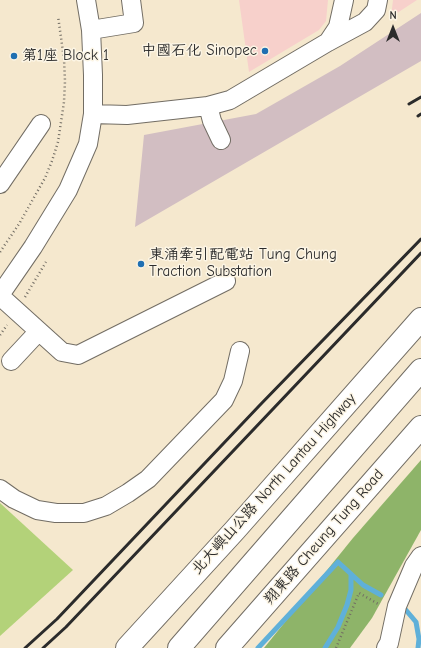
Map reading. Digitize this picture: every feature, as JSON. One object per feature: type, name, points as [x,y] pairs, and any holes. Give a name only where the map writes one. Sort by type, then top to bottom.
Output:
[{"type":"main road","name":"北大嶼山公路 North Lantau Highway","points":[[127,648],[235,530],[421,320]]},
{"type":"main road","points":[[179,648],[421,370]]},
{"type":"main road","name":"翔東路 Cheung Tung Road","points":[[227,648],[421,427]]},
{"type":"street","points":[[86,0],[91,30],[93,114],[88,144],[68,190],[33,247],[0,296],[62,352],[78,355],[226,281]]},
{"type":"street","points":[[91,30],[134,23],[131,0]]},
{"type":"street","points":[[328,42],[338,27],[344,0]]},
{"type":"street","points":[[93,114],[127,115],[208,106],[230,100],[365,22],[376,10],[378,0]]},
{"type":"street","points":[[208,106],[212,120],[221,140]]},
{"type":"street","points":[[0,184],[41,124]]},
{"type":"street","points":[[11,361],[39,331]]},
{"type":"street","points":[[0,489],[14,499],[37,510],[56,513],[84,513],[106,506],[148,479],[224,400],[233,381],[240,351]]},
{"type":"street","points":[[386,648],[389,643],[397,606],[414,566],[421,556]]},
{"type":"path","points":[[336,648],[359,593],[384,608]]},
{"type":"shaded area","name":"中國石化 Sinopec","points":[[239,0],[328,0],[326,21],[319,30],[249,72]]},
{"type":"shaded area","points":[[393,0],[417,0],[391,17]]},
{"type":"shaded area","points":[[421,13],[421,61],[135,227],[144,135],[256,114],[340,66]]},
{"type":"green space","points":[[421,460],[421,530],[372,618],[350,648],[264,648],[353,538]]},
{"type":"green space","points":[[0,503],[73,570],[0,636]]},
{"type":"waterway","points":[[258,648],[338,562],[363,585],[381,595]]},
{"type":"waterway","points":[[325,648],[338,627],[347,605],[351,590],[351,574]]},
{"type":"waterway","points":[[405,609],[416,622],[419,639],[418,648]]},
{"type":"railway","points":[[409,104],[421,97]]},
{"type":"railway","points":[[25,648],[57,619],[259,406],[421,239]]},
{"type":"railway","points":[[43,648],[66,627],[421,253]]},
{"type":"place","name":"中國石化 Sinopec","points":[[265,51]]},
{"type":"place","name":"第1座 Block 1","points":[[14,56]]},
{"type":"place","name":"東涌牽引配電站 Tung Chung Traction Substation","points":[[141,264]]}]
